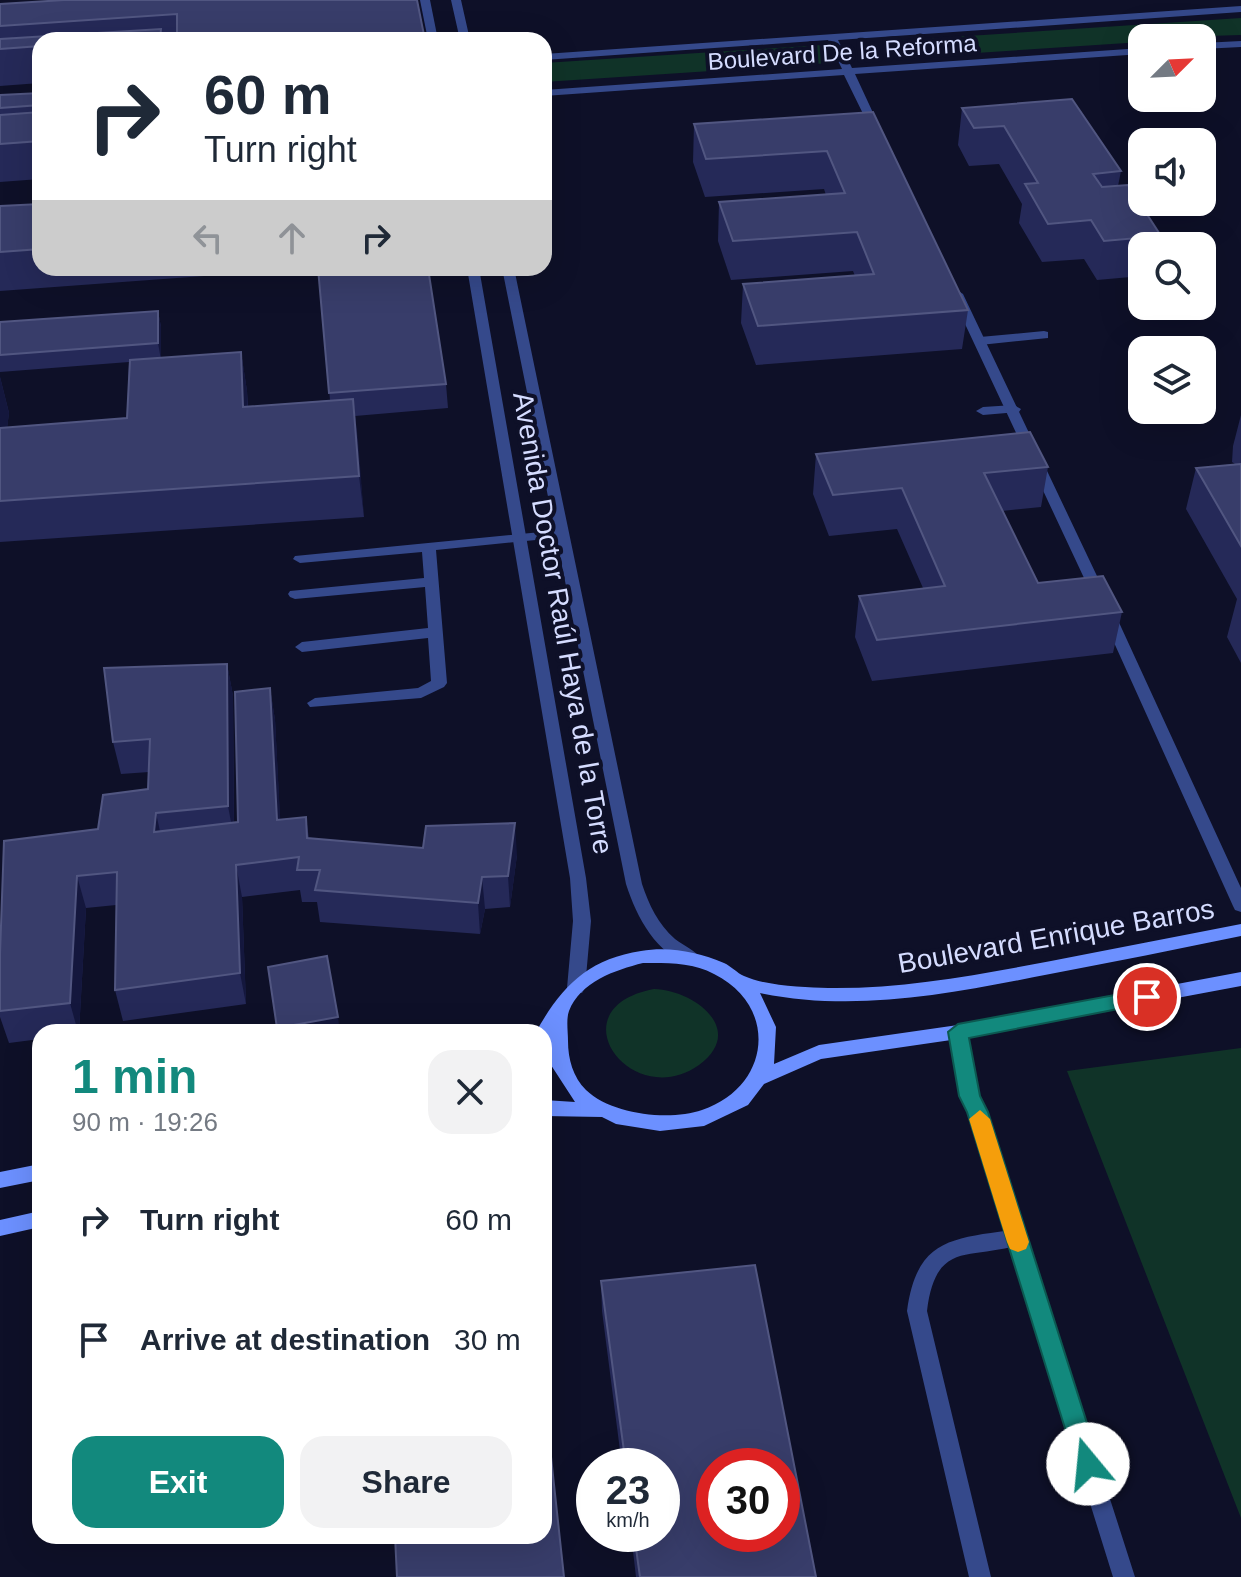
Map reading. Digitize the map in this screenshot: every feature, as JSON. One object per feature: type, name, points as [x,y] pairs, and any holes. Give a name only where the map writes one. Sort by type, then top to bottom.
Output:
[{"type":"main road","name":"Boulevard Enrique Barros","points":[[551,1024],[576,988],[594,973],[640,956],[692,959],[739,982],[764,988],[874,996],[945,989],[1241,930]]},
{"type":"main road","points":[[559,1014],[555,1032],[561,1068],[579,1092],[604,1111],[627,1120],[678,1125],[725,1110],[744,1096],[757,1079],[819,1052],[958,1032],[1241,979]]},
{"type":"main road","name":"Boulevard Enrique Barros","points":[[739,982],[762,1011],[768,1028],[765,1063],[757,1079]]},
{"type":"main road","points":[[552,1108],[604,1111]]},
{"type":"main road","points":[[0,1180],[32,1174]]},
{"type":"main road","points":[[0,1228],[32,1221]]},
{"type":"street","points":[[425,0],[431,32]]},
{"type":"street","points":[[456,0],[463,32]]},
{"type":"street","name":"Boulevard De la Reforma","points":[[552,56],[1241,9]]},
{"type":"street","points":[[832,38],[883,144]]},
{"type":"street","points":[[1216,45],[1241,44]]},
{"type":"street","name":"Boulevard De la Reforma","points":[[552,92],[1128,52]]},
{"type":"street","name":"Avenida Doctor Raúl Haya de la Torre","points":[[474,276],[578,878],[582,921],[576,988]]},
{"type":"street","name":"Avenida Doctor Raúl Haya de la Torre","points":[[510,276],[626,853],[640,904],[661,938],[692,959]]},
{"type":"street","points":[[953,285],[1014,409],[1241,906]]},
{"type":"street","points":[[980,341],[1044,335]]},
{"type":"street","points":[[983,411],[1014,409]]},
{"type":"street","points":[[300,559],[561,534]]},
{"type":"street","points":[[315,703],[433,690],[439,683],[429,546]]},
{"type":"street","points":[[295,594],[431,582]]},
{"type":"street","points":[[302,647],[436,632]]},
{"type":"street","points":[[958,1032],[969,1096],[1017,1237],[1124,1577]]},
{"type":"street","points":[[980,1577],[917,1311],[918,1284],[930,1263],[951,1249],[1017,1237]]},
{"type":"green space","points":[[1241,18],[1241,35],[1216,36],[1216,24],[1150,24]]},
{"type":"green space","points":[[1128,25],[1128,43],[900,58],[891,41]]},
{"type":"green space","points":[[822,45],[830,63],[552,81],[552,62]]},
{"type":"green space","points":[[654,989],[685,996],[710,1014],[716,1026],[718,1038],[712,1052],[699,1065],[673,1076],[649,1076],[629,1067],[614,1052],[606,1034],[609,1016],[624,1000]]},
{"type":"green space","points":[[1241,1048],[1241,1518],[1067,1071]]},
{"type":"building","points":[[64,0],[417,0],[423,32],[177,32],[177,14],[0,26],[0,4]]},
{"type":"building","points":[[161,29],[161,32],[113,32]]},
{"type":"building","points":[[32,37],[32,47],[0,49],[0,39]]},
{"type":"building","points":[[32,93],[32,106],[0,108],[0,95]]},
{"type":"building","points":[[1072,99],[1121,171],[1093,174],[1102,187],[1128,185],[1128,216],[1148,216],[1158,232],[1128,232],[1128,239],[1104,241],[1091,220],[1048,224],[1025,184],[1038,183],[1004,126],[974,128],[962,108]]},
{"type":"building","points":[[873,112],[968,310],[758,326],[743,284],[874,274],[857,232],[733,241],[719,202],[845,193],[827,151],[706,159],[694,124]]},
{"type":"building","points":[[32,113],[32,142],[0,144],[0,115]]},
{"type":"building","points":[[32,204],[32,250],[0,252],[0,206]]},
{"type":"building","points":[[319,276],[429,276],[446,384],[329,393]]},
{"type":"building","points":[[158,311],[158,343],[0,355],[0,322]]},
{"type":"building","points":[[241,352],[243,407],[353,399],[359,476],[0,501],[0,428],[127,418],[130,360]]},
{"type":"building","points":[[1030,432],[1048,467],[984,473],[1038,583],[1103,576],[1122,612],[877,640],[859,596],[945,586],[902,488],[833,495],[816,454]]},
{"type":"building","points":[[1241,464],[1241,546],[1196,468]]},
{"type":"building","points":[[227,664],[228,806],[156,813],[154,832],[238,822],[235,692],[270,688],[277,820],[306,817],[307,838],[423,848],[426,826],[515,823],[508,876],[482,877],[478,903],[315,890],[320,870],[297,870],[299,857],[236,865],[240,973],[115,990],[117,872],[77,876],[70,1003],[0,1011],[4,841],[98,829],[103,795],[148,789],[150,739],[113,742],[104,668]]},
{"type":"building","points":[[327,956],[338,1017],[299,1024],[276,1024],[268,967]]},
{"type":"building","points":[[755,1265],[791,1448],[696,1448],[696,1552],[800,1552],[800,1495],[816,1577],[640,1577],[637,1552],[680,1552],[680,1448],[624,1448],[601,1281]]},
{"type":"building","points":[[552,1466],[564,1577],[397,1577],[395,1544],[552,1544]]},
{"type":"slow traffic","points":[[980,1119],[1018,1242]]},
{"type":"route","points":[[1088,1464],[977,1112],[969,1096],[958,1032],[1147,997]]}]
